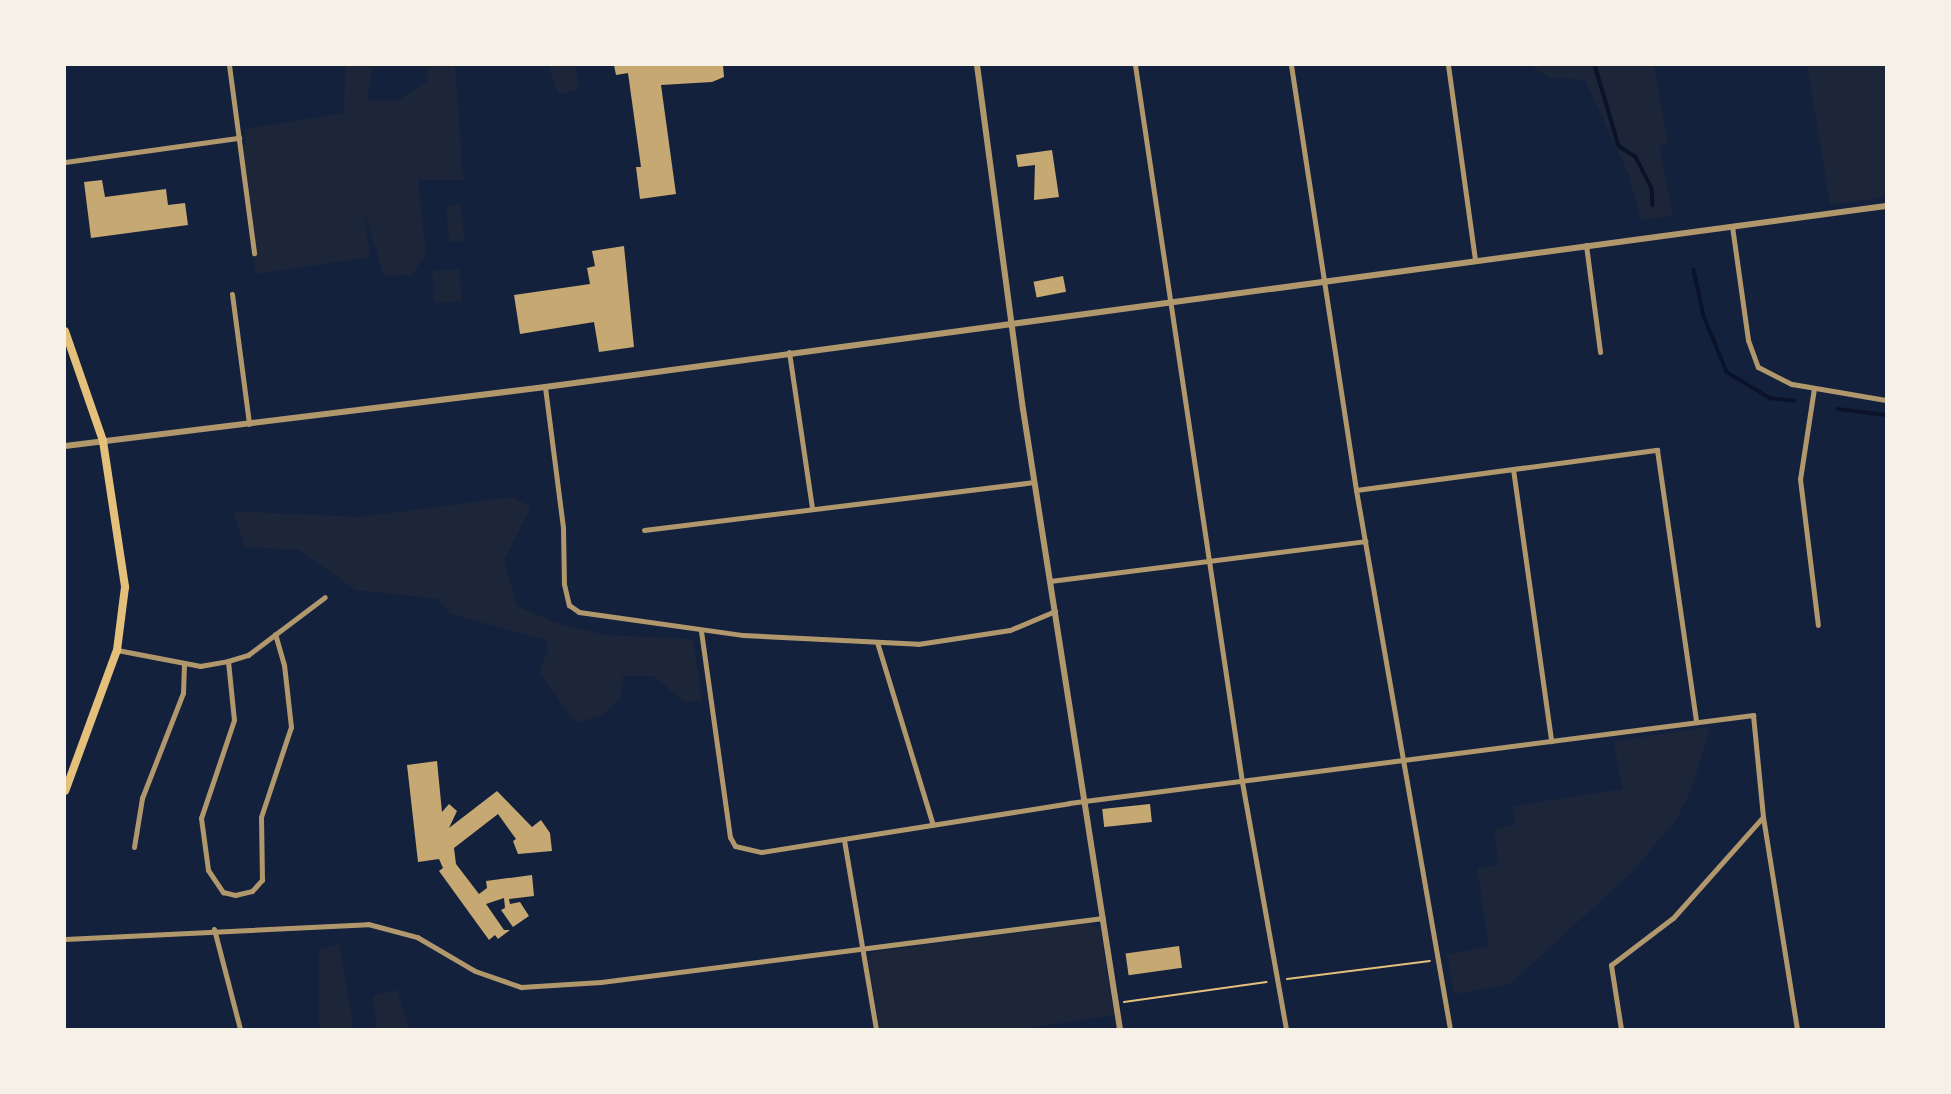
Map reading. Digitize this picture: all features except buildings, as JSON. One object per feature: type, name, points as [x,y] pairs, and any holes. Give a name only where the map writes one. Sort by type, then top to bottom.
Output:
[{"type":"main road","points":[[65,331],[103,441],[124,568],[124,610],[117,650],[65,791]]},
{"type":"street","points":[[229,65],[254,253]]},
{"type":"street","points":[[977,65],[1034,482],[1120,1029]]},
{"type":"street","points":[[1135,65],[1242,782],[1286,1029]]},
{"type":"street","points":[[1291,65],[1356,490],[1450,1029]]},
{"type":"street","points":[[1448,65],[1475,260]]},
{"type":"street","points":[[65,162],[239,138]]},
{"type":"street","points":[[65,446],[545,387],[1886,206]]},
{"type":"street","points":[[1732,226],[1748,340],[1755,357],[1770,376],[1814,388],[1886,400]]},
{"type":"street","points":[[1586,245],[1600,352]]},
{"type":"street","points":[[232,294],[249,424]]},
{"type":"street","points":[[789,352],[812,507]]},
{"type":"street","points":[[545,387],[563,528],[564,584],[569,605],[589,615],[701,631],[877,642],[965,639],[1010,630],[1055,611]]},
{"type":"street","points":[[1814,388],[1800,479],[1818,625]]},
{"type":"street","points":[[1356,490],[1657,450],[1696,722]]},
{"type":"street","points":[[1513,469],[1551,741]]},
{"type":"street","points":[[644,530],[812,507],[1034,482]]},
{"type":"street","points":[[1050,581],[1365,541]]},
{"type":"street","points":[[117,650],[184,664],[228,661],[248,655],[325,597]]},
{"type":"street","points":[[701,631],[734,846],[761,852],[1084,801],[1753,715],[1763,817],[1797,1029]]},
{"type":"street","points":[[228,661],[234,720],[201,818],[208,870],[223,892],[235,895],[252,891],[262,880],[261,817],[291,727],[284,665],[275,634]]},
{"type":"street","points":[[877,642],[933,825]]},
{"type":"street","points":[[134,847],[142,797],[183,694],[184,664]]},
{"type":"street","points":[[1621,1029],[1611,965],[1673,918],[1763,817]]},
{"type":"street","points":[[844,840],[876,1029]]},
{"type":"street","points":[[65,939],[300,924],[394,928],[493,980],[521,987],[601,982],[862,945],[1102,918]]},
{"type":"street","points":[[214,929],[215,949],[240,1029]]},
{"type":"shaded area","points":[[345,65],[373,65],[367,100],[397,101],[427,82],[428,65],[455,65],[463,180],[418,180],[426,254],[412,275],[384,276],[364,211],[370,257],[256,274],[237,147],[246,145],[244,129],[344,113]]},
{"type":"shaded area","points":[[548,65],[575,65],[579,89],[559,95]]},
{"type":"shaded area","points":[[1529,65],[1654,65],[1668,145],[1659,145],[1673,216],[1641,220],[1629,175],[1585,80],[1550,78]]},
{"type":"shaded area","points":[[1807,65],[1886,65],[1886,197],[1830,205]]},
{"type":"shaded area","points":[[461,205],[464,241],[449,242],[446,206]]},
{"type":"shaded area","points":[[459,269],[462,301],[435,303],[432,271]]},
{"type":"shaded area","points":[[512,497],[531,507],[504,560],[517,606],[556,623],[605,635],[693,639],[702,701],[684,702],[654,676],[623,676],[620,700],[602,715],[576,723],[539,673],[548,651],[546,640],[450,614],[438,599],[356,590],[299,550],[245,547],[233,511],[360,517]]},
{"type":"shaded area","points":[[1710,727],[1692,788],[1676,820],[1631,873],[1510,984],[1454,994],[1447,955],[1489,946],[1477,868],[1498,865],[1494,829],[1515,825],[1513,806],[1622,789],[1614,741]]},
{"type":"shaded area","points":[[1091,923],[1100,929],[1114,1015],[1023,1029],[880,1029],[868,959],[873,952]]},
{"type":"shaded area","points":[[339,944],[354,1029],[319,1029],[319,950]]},
{"type":"shaded area","points":[[397,990],[409,1029],[377,1029],[373,996]]},
{"type":"waterway","points":[[1595,65],[1619,146],[1636,157],[1652,188],[1653,205]]},
{"type":"waterway","points":[[1694,270],[1704,316],[1727,372],[1770,398],[1794,401]]},
{"type":"waterway","points":[[1838,409],[1886,415]]}]
